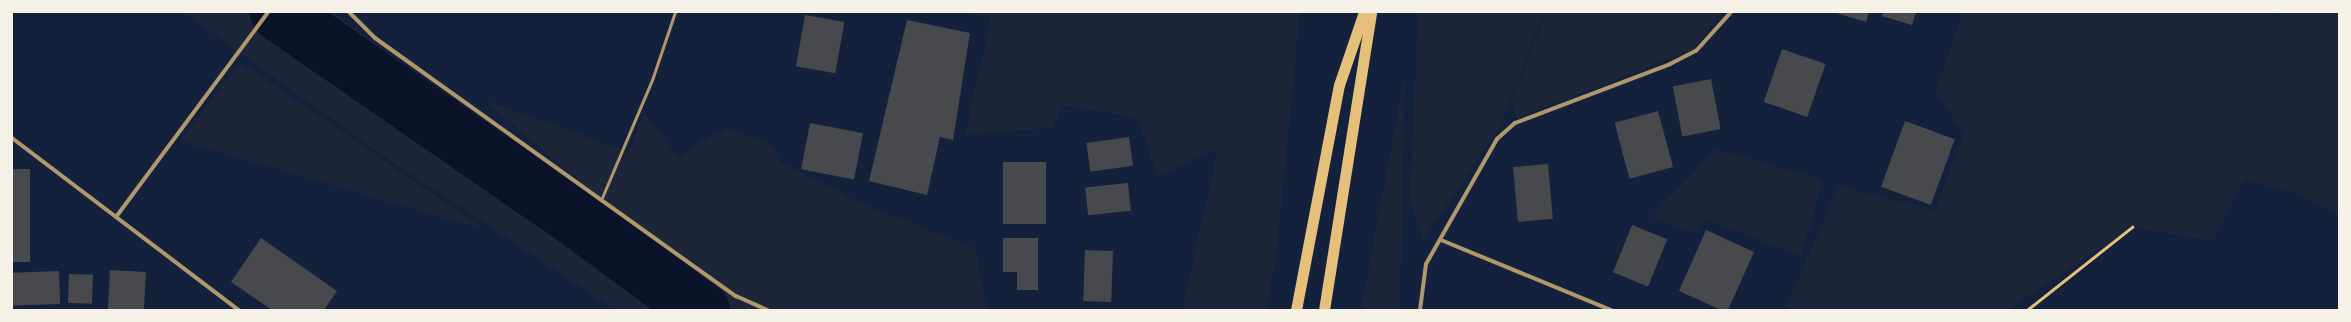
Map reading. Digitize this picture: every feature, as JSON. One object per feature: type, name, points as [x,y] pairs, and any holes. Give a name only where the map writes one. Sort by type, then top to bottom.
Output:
[{"type":"highway","points":[[1296,310],[1339,85],[1364,12]]},
{"type":"highway","points":[[1324,310],[1371,12]]},
{"type":"street","points":[[116,217],[268,12]]},
{"type":"street","points":[[349,12],[374,38],[601,200],[736,296],[768,310]]},
{"type":"street","points":[[1420,310],[1426,264],[1497,139],[1515,123],[1670,64],[1696,51],[1731,12]]},
{"type":"street","points":[[12,138],[239,310]]},
{"type":"street","points":[[1441,240],[1611,310]]},
{"type":"lane","points":[[601,200],[652,80],[675,12]]},
{"type":"path","points":[[2027,310],[2132,227]]},
{"type":"shaded area","points":[[183,12],[332,12],[457,103],[600,199],[484,100],[629,152],[644,113],[679,158],[712,134],[716,135],[727,127],[774,146],[779,162],[858,202],[975,248],[987,310],[615,310],[398,166]]},
{"type":"shaded area","points":[[963,12],[1300,12],[1276,257],[1266,310],[1182,310],[1218,149],[1157,176],[1138,118],[1063,105],[1052,128],[965,134],[991,18]]},
{"type":"shaded area","points":[[1418,12],[1544,12],[1501,125],[1423,240],[1410,200]]},
{"type":"shaded area","points":[[1546,12],[1722,12],[1694,49],[1517,118],[1511,102]]},
{"type":"shaded area","points":[[1963,12],[2273,12],[2272,14],[2275,17],[2279,12],[2339,12],[2339,216],[2296,194],[2244,179],[2213,241],[2132,227],[2008,310],[1784,310],[1839,186],[1935,210],[1964,134],[1935,92]]},
{"type":"shaded area","points":[[240,62],[485,230],[181,141]]},
{"type":"shaded area","points":[[1405,74],[1400,310],[1361,310]]},
{"type":"shaded area","points":[[1716,149],[1823,180],[1801,256],[1704,219],[1698,234],[1651,217]]},
{"type":"building","points":[[1833,12],[1869,12],[1866,22]]},
{"type":"building","points":[[1883,12],[1916,12],[1912,25],[1882,16]]},
{"type":"building","points":[[805,15],[844,22],[835,73],[796,66]]},
{"type":"building","points":[[907,20],[970,33],[953,140],[940,137],[927,195],[869,181]]},
{"type":"building","points":[[1782,49],[1825,64],[1807,117],[1764,102]]},
{"type":"building","points":[[1711,79],[1721,129],[1682,137],[1673,86]]},
{"type":"building","points":[[1658,111],[1673,167],[1630,179],[1615,123]]},
{"type":"building","points":[[1905,121],[1955,139],[1931,205],[1881,187]]},
{"type":"building","points":[[810,123],[863,133],[854,179],[801,169]]},
{"type":"building","points":[[1129,137],[1133,166],[1090,172],[1086,143]]},
{"type":"building","points":[[1003,162],[1046,162],[1046,224],[1003,224]]},
{"type":"building","points":[[1548,164],[1553,219],[1518,222],[1513,167]]},
{"type":"building","points":[[12,169],[30,169],[30,262],[12,262]]},
{"type":"building","points":[[1128,183],[1131,211],[1088,215],[1085,187]]},
{"type":"building","points":[[1632,225],[1667,239],[1648,287],[1613,272]]},
{"type":"building","points":[[1706,230],[1754,252],[1728,310],[1721,310],[1679,291]]},
{"type":"building","points":[[261,238],[337,291],[324,310],[272,310],[231,282]]},
{"type":"building","points":[[1003,238],[1038,238],[1038,290],[1017,290],[1017,272],[1003,272]]},
{"type":"building","points":[[1085,250],[1113,251],[1111,302],[1083,301]]},
{"type":"building","points":[[110,270],[146,272],[144,310],[108,310]]},
{"type":"building","points":[[59,271],[60,304],[13,306],[12,273]]},
{"type":"building","points":[[69,274],[93,275],[92,304],[68,303]]},
{"type":"waterway","points":[[278,12],[581,222],[701,310]]}]
